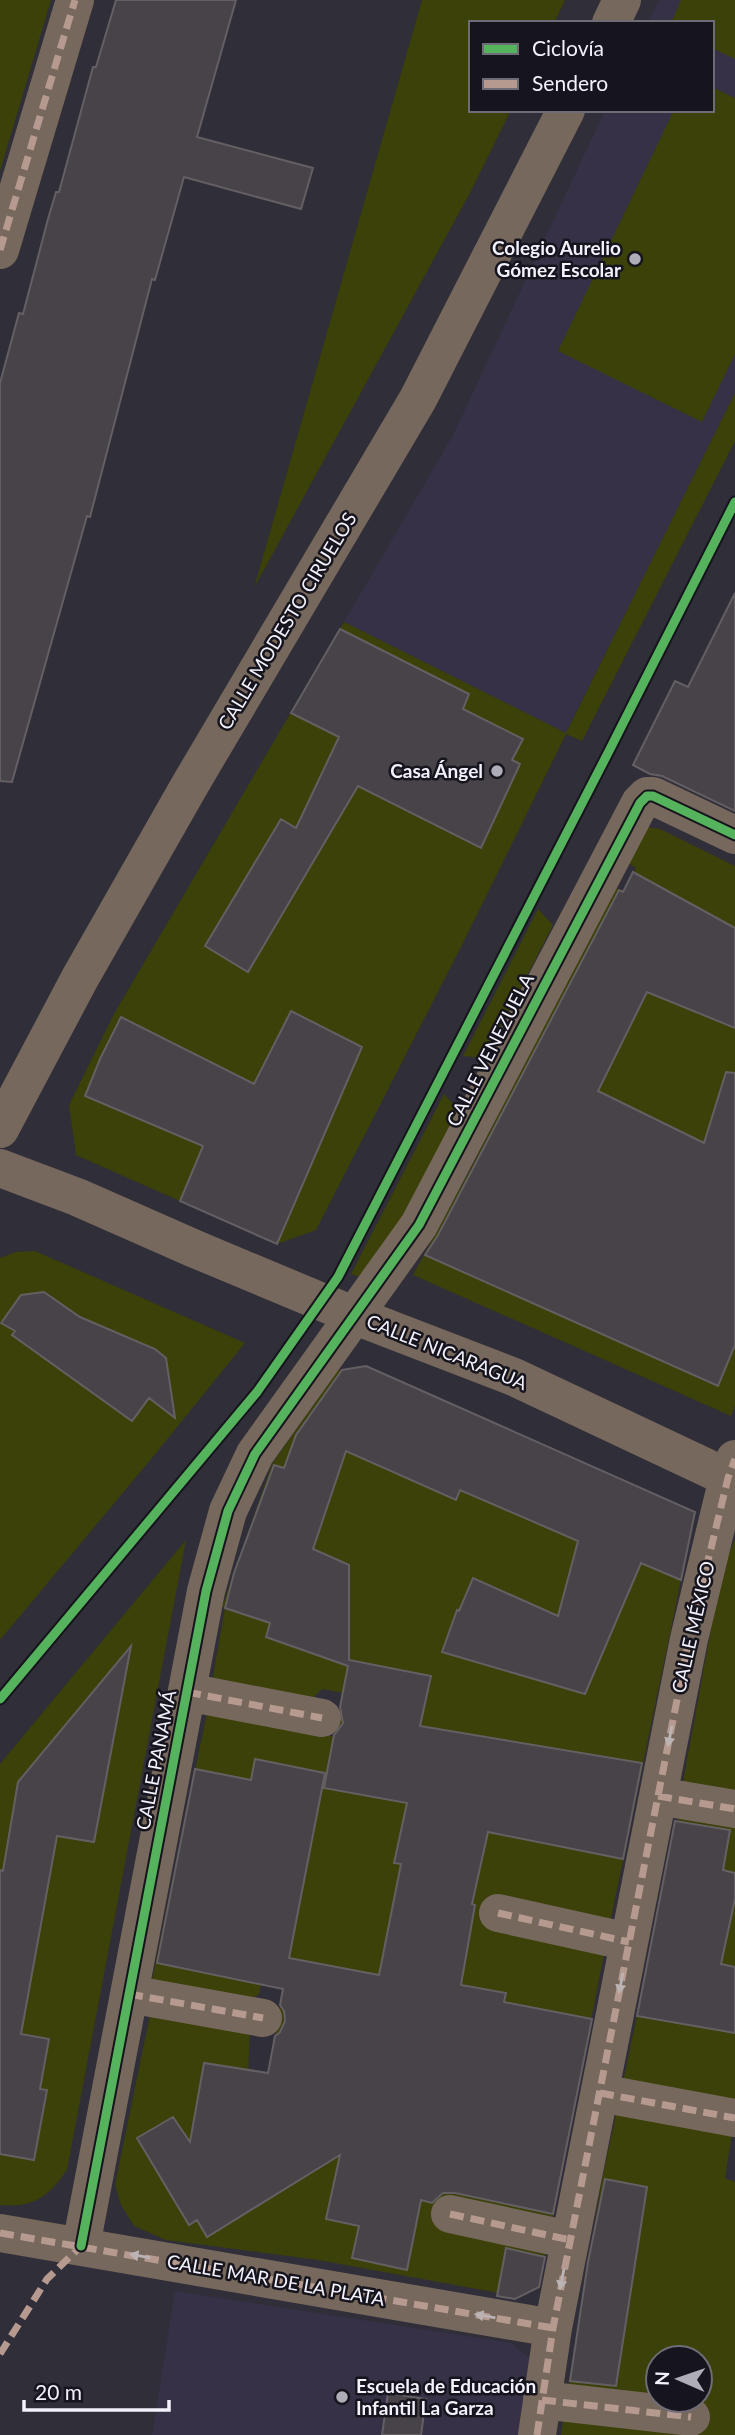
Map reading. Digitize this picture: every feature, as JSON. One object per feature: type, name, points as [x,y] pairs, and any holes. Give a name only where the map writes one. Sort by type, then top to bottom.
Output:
[{"type":"street","points":[[0,250],[75,0]]},
{"type":"street","points":[[612,21],[622,0]]},
{"type":"street","name":"CALLE MODESTO CIRUELOS","points":[[0,1129],[80,978],[191,783],[418,399],[565,112]]},
{"type":"street","name":"CALLE VENEZUELA","points":[[353,1315],[419,1225],[640,803],[647,796],[653,796],[735,835]]},
{"type":"street","name":"CALLE NICARAGUA","points":[[0,1168],[77,1197],[353,1315],[514,1377],[733,1473]]},
{"type":"street","name":"CALLE PANAMÁ","points":[[81,2246],[206,1591],[228,1511],[255,1454],[353,1315]]},
{"type":"street","name":"CALLE MÉXICO","points":[[691,2417],[539,2417],[553,2328],[689,1639],[733,1473]]},
{"type":"street","name":"CALLE PANAMÁ","points":[[187,1692],[322,1718]]},
{"type":"street","points":[[658,1796],[735,1809]]},
{"type":"street","points":[[498,1913],[629,1942]]},
{"type":"street","points":[[129,1994],[263,2018]]},
{"type":"street","points":[[600,2093],[735,2118]]},
{"type":"street","points":[[450,2214],[570,2240]]},
{"type":"street","name":"CALLE MAR DE LA PLATA","points":[[0,2233],[553,2328]]},
{"type":"shaded area","name":"Colegio Aurelio Gómez Escolar","points":[[659,0],[735,0],[735,393],[566,733],[344,622],[453,435],[604,112],[714,112],[714,21],[649,21]]},
{"type":"shaded area","name":"Escuela de Educación Infantil La Garza","points":[[175,2291],[511,2343],[532,2360],[521,2435],[152,2435]]},
{"type":"green space","points":[[0,0],[51,0],[0,171]]},
{"type":"green space","points":[[422,0],[565,0],[555,21],[469,21],[469,112],[510,112],[471,191],[254,588]]},
{"type":"green space","points":[[681,0],[735,0],[735,59],[714,49],[714,21],[672,21]]},
{"type":"green space","points":[[714,88],[735,98],[735,354],[702,422],[558,351],[673,112],[714,112]]},
{"type":"green space","points":[[735,393],[735,441],[582,741],[566,734],[316,1230],[277,1244],[76,1155],[69,1105],[114,1014],[344,622],[566,733]]},
{"type":"green space","points":[[647,827],[660,829],[735,866],[735,1406],[731,1416],[413,1275],[471,1168],[614,887],[623,892],[636,868],[627,862]]},
{"type":"green space","points":[[538,909],[553,925],[485,1058],[463,1056]]},
{"type":"green space","points":[[444,1094],[460,1111],[408,1214],[363,1278],[351,1274]]},
{"type":"green space","points":[[35,1251],[245,1343],[0,1640],[0,1258],[16,1252]]},
{"type":"green space","points":[[366,1366],[695,1512],[609,1928],[539,2287],[521,2297],[318,2260],[166,2240],[134,2226],[121,2205],[115,2185],[151,2010],[250,2028],[248,2078],[267,2084],[288,1958],[267,1955],[259,1994],[245,2004],[151,1985],[209,1703],[334,1737],[343,1693],[322,1689],[303,1708],[211,1688],[225,1608],[222,1607],[272,1464],[338,1370]]},
{"type":"green space","points":[[735,1539],[735,1798],[682,1787],[722,1570]]},
{"type":"green space","points":[[186,1540],[67,2170],[39,2199],[22,2205],[0,2205],[0,1764]]},
{"type":"green space","points":[[680,1810],[735,1820],[735,2106],[622,2087]]},
{"type":"green space","points":[[618,2106],[733,2128],[725,2178],[735,2182],[735,2435],[561,2435],[602,2179]]},
{"type":"building","points":[[116,0],[236,0],[197,137],[313,168],[301,209],[184,177],[155,280],[152,279],[90,517],[87,516],[12,782],[0,781],[0,383],[19,313],[23,314],[56,192],[59,192],[93,67],[96,67]]},
{"type":"building","points":[[735,593],[735,811],[633,765],[675,681],[688,687]]},
{"type":"building","points":[[340,629],[469,694],[463,709],[523,739],[512,760],[520,764],[481,848],[358,786],[248,972],[205,946],[281,819],[296,828],[339,737],[291,713]]},
{"type":"building","points":[[633,872],[735,928],[735,1028],[647,992],[598,1091],[704,1143],[726,1072],[735,1073],[735,1345],[718,1386],[425,1255],[619,890],[623,892]]},
{"type":"building","points":[[291,1011],[362,1047],[277,1244],[180,1201],[203,1146],[85,1096],[121,1017],[254,1084]]},
{"type":"building","points":[[44,1292],[80,1317],[155,1349],[166,1358],[175,1418],[149,1398],[132,1421],[12,1335],[15,1331],[1,1323],[21,1295]]},
{"type":"building","points":[[366,1366],[695,1512],[681,1580],[641,1563],[585,1694],[442,1652],[457,1610],[459,1611],[473,1578],[558,1616],[578,1541],[460,1490],[456,1500],[346,1451],[313,1549],[349,1565],[349,1660],[431,1676],[420,1726],[642,1763],[623,1859],[488,1832],[472,1904],[475,1905],[461,1985],[506,1993],[504,2002],[592,2019],[553,2214],[455,2193],[443,2193],[432,2203],[421,2200],[407,2270],[352,2258],[359,2226],[326,2219],[340,2155],[207,2237],[197,2220],[189,2225],[137,2138],[173,2117],[190,2142],[204,2063],[268,2073],[275,2036],[285,2021],[280,2005],[283,1989],[157,1963],[195,1769],[251,1780],[255,1759],[325,1773],[289,1958],[379,1975],[401,1864],[394,1863],[407,1803],[324,1788],[334,1735],[343,1723],[340,1707],[348,1666],[266,1637],[270,1623],[225,1608],[234,1573],[274,1465],[284,1468],[296,1435],[342,1370]]},
{"type":"building","points":[[131,1646],[94,1842],[57,1836],[21,2034],[49,2039],[40,2089],[47,2090],[34,2160],[0,2154],[0,1870],[3,1871],[18,1782]]},
{"type":"building","points":[[675,1821],[730,1830],[723,1870],[735,1873],[735,1899],[721,1964],[735,1967],[735,2033],[637,2016]]},
{"type":"building","points":[[605,2179],[647,2187],[616,2386],[570,2381],[588,2262]]},
{"type":"building","points":[[506,2248],[545,2257],[539,2287],[515,2299],[497,2296]]},
{"type":"building","points":[[388,2393],[426,2399],[421,2435],[382,2435]]},
{"type":"marked path","points":[[0,250],[75,0]]},
{"type":"marked path","points":[[537,2435],[553,2328],[689,1639],[735,1459]]},
{"type":"marked path","points":[[187,1692],[322,1718]]},
{"type":"marked path","points":[[658,1796],[735,1809]]},
{"type":"marked path","points":[[498,1913],[629,1942]]},
{"type":"marked path","points":[[129,1994],[263,2018]]},
{"type":"marked path","points":[[600,2093],[735,2118]]},
{"type":"marked path","points":[[450,2214],[570,2240]]},
{"type":"marked path","points":[[0,2233],[553,2328]]},
{"type":"marked path","points":[[0,2354],[47,2279],[81,2246],[82,2241]]},
{"type":"marked path","points":[[542,2400],[691,2417]]},
{"type":"cycle path","points":[[0,1699],[257,1392],[338,1277],[735,502]]},
{"type":"cycle path","points":[[81,2246],[206,1591],[228,1511],[255,1454],[419,1225],[640,803],[647,796],[653,796],[735,835]]},
{"type":"place","name":"Colegio Aurelio Gómez Escolar","points":[[635,259]]},
{"type":"place","name":"Casa Ángel","points":[[497,771]]},
{"type":"place","name":"Escuela de Educación Infantil La Garza","points":[[342,2397]]}]
